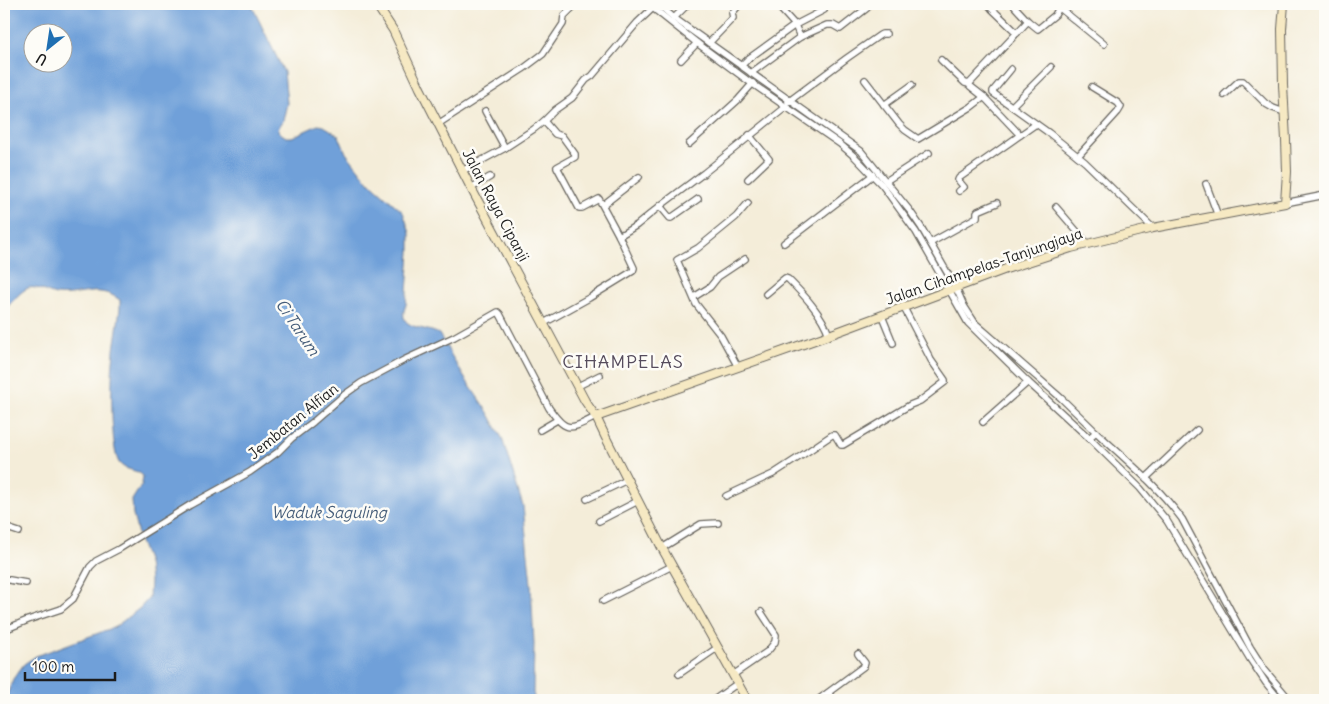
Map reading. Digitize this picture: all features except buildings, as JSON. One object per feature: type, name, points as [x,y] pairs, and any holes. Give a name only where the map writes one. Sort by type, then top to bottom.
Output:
[{"type":"main road","name":"Jalan Raya Cipanji","points":[[376,4],[393,30],[462,171],[596,417],[662,548],[747,700]]},
{"type":"main road","points":[[1282,5],[1287,172],[1285,203]]},
{"type":"main road","name":"Jalan Cihampelas-Tanjungjaya","points":[[596,417],[882,316],[1027,262],[1087,243],[1153,228],[1285,203]]},
{"type":"street","points":[[438,124],[516,74],[543,54],[564,24],[564,16],[576,4]]},
{"type":"street","points":[[674,18],[688,4]]},
{"type":"street","points":[[709,42],[733,18],[732,13],[740,4]]},
{"type":"street","points":[[776,4],[795,25],[800,37]]},
{"type":"street","points":[[988,4],[1017,33]]},
{"type":"street","points":[[655,5],[709,42],[787,103],[858,154],[886,181],[930,243],[968,323],[1028,382],[1050,395],[1093,435],[1140,488],[1167,521],[1250,659],[1280,700]]},
{"type":"street","points":[[655,5],[697,43],[753,83],[787,103]]},
{"type":"street","points":[[462,171],[504,148],[544,121],[554,110],[572,98],[586,80],[592,76],[637,23],[655,5]]},
{"type":"street","points":[[1015,7],[1038,29],[1055,15],[1058,5],[1104,44]]},
{"type":"street","points":[[750,73],[800,37],[827,25],[840,29],[867,8]]},
{"type":"street","points":[[741,66],[749,58],[795,25],[824,10]]},
{"type":"street","points":[[969,84],[1028,21]]},
{"type":"street","points":[[619,236],[637,225],[704,173],[787,103],[880,35],[886,34]]},
{"type":"street","points":[[681,60],[697,43]]},
{"type":"street","points":[[941,60],[965,83],[969,84],[984,97],[1020,135]]},
{"type":"street","points":[[1012,106],[1051,67]]},
{"type":"street","points":[[1011,69],[993,92],[1078,156],[1153,228]]},
{"type":"street","points":[[865,80],[905,130],[918,139],[984,97]]},
{"type":"street","points":[[1224,95],[1241,80],[1266,104],[1284,112]]},
{"type":"street","points":[[689,144],[738,100],[753,83]]},
{"type":"street","points":[[884,105],[912,85]]},
{"type":"street","points":[[1078,156],[1121,107],[1118,103],[1092,87]]},
{"type":"street","points":[[486,111],[504,148]]},
{"type":"street","points":[[544,121],[555,134],[562,136],[575,154],[575,157],[557,167],[579,208],[598,199],[634,267],[633,270],[589,298],[544,323]]},
{"type":"street","points":[[959,191],[964,187],[958,180],[959,178],[1036,124]]},
{"type":"street","points":[[748,178],[769,159],[749,135]]},
{"type":"street","points":[[886,181],[929,153]]},
{"type":"street","points":[[858,154],[873,176],[907,212],[925,246],[975,323],[1093,435],[1161,492],[1182,519],[1250,647],[1264,669],[1290,700]]},
{"type":"street","points":[[784,243],[873,176]]},
{"type":"street","points":[[602,204],[639,177]]},
{"type":"street","points":[[471,188],[490,178]]},
{"type":"street","points":[[1206,184],[1218,216]]},
{"type":"street","points":[[1285,203],[1325,194]]},
{"type":"street","points":[[660,206],[672,218],[698,199]]},
{"type":"street","points":[[930,243],[977,217],[978,210],[997,202]]},
{"type":"street","points":[[738,367],[721,336],[696,304],[677,260],[698,248],[736,217],[748,203]]},
{"type":"street","points":[[1056,206],[1087,243]]},
{"type":"street","points":[[694,297],[710,287],[718,277],[745,259]]},
{"type":"street","points":[[766,294],[785,278],[788,279],[820,316],[829,335]]},
{"type":"street","points":[[726,496],[772,474],[832,435],[843,445],[910,405],[920,402],[945,382],[946,380],[931,360],[904,308]]},
{"type":"street","name":"Jembatan Alfian","points":[[4,630],[61,609],[76,595],[93,563],[190,505],[250,472],[278,452],[344,395],[361,384],[404,360],[454,337],[498,313],[557,420]]},
{"type":"street","points":[[882,316],[893,343]]},
{"type":"street","points":[[578,386],[600,374]]},
{"type":"street","points":[[982,422],[1028,382]]},
{"type":"street","points":[[540,430],[557,420],[572,427],[596,417]]},
{"type":"street","points":[[1146,478],[1198,430]]},
{"type":"street","points":[[587,499],[627,480]]},
{"type":"street","points":[[599,520],[638,500]]},
{"type":"street","points":[[662,548],[701,524],[718,523]]},
{"type":"street","points":[[4,527],[19,532]]},
{"type":"street","points":[[603,601],[672,566]]},
{"type":"street","points":[[4,579],[26,584]]},
{"type":"street","points":[[733,675],[768,651],[775,642],[776,635],[760,612]]},
{"type":"street","points":[[679,674],[717,648]]},
{"type":"street","points":[[818,700],[864,666],[865,663],[858,654]]},
{"type":"street","points":[[714,700],[738,683]]},
{"type":"street","points":[[828,693],[834,700]]},
{"type":"water","name":"Waduk Saguling","points":[[4,4],[251,4],[284,72],[287,103],[283,121],[278,130],[286,137],[292,137],[318,125],[329,129],[339,136],[346,153],[369,182],[403,212],[410,233],[405,319],[413,326],[439,334],[502,438],[523,506],[531,584],[534,644],[533,693],[535,700],[5,700],[13,679],[24,664],[36,656],[115,627],[140,608],[149,598],[150,581],[148,563],[133,515],[132,500],[142,484],[143,476],[120,464],[114,446],[112,370],[120,300],[104,292],[56,295],[37,288],[26,289],[4,311]]},
{"type":"district","name":"CIHAMPELAS","points":[[623,361]]},
{"type":"water label","name":"Ci Tarum","points":[[298,327]]}]
